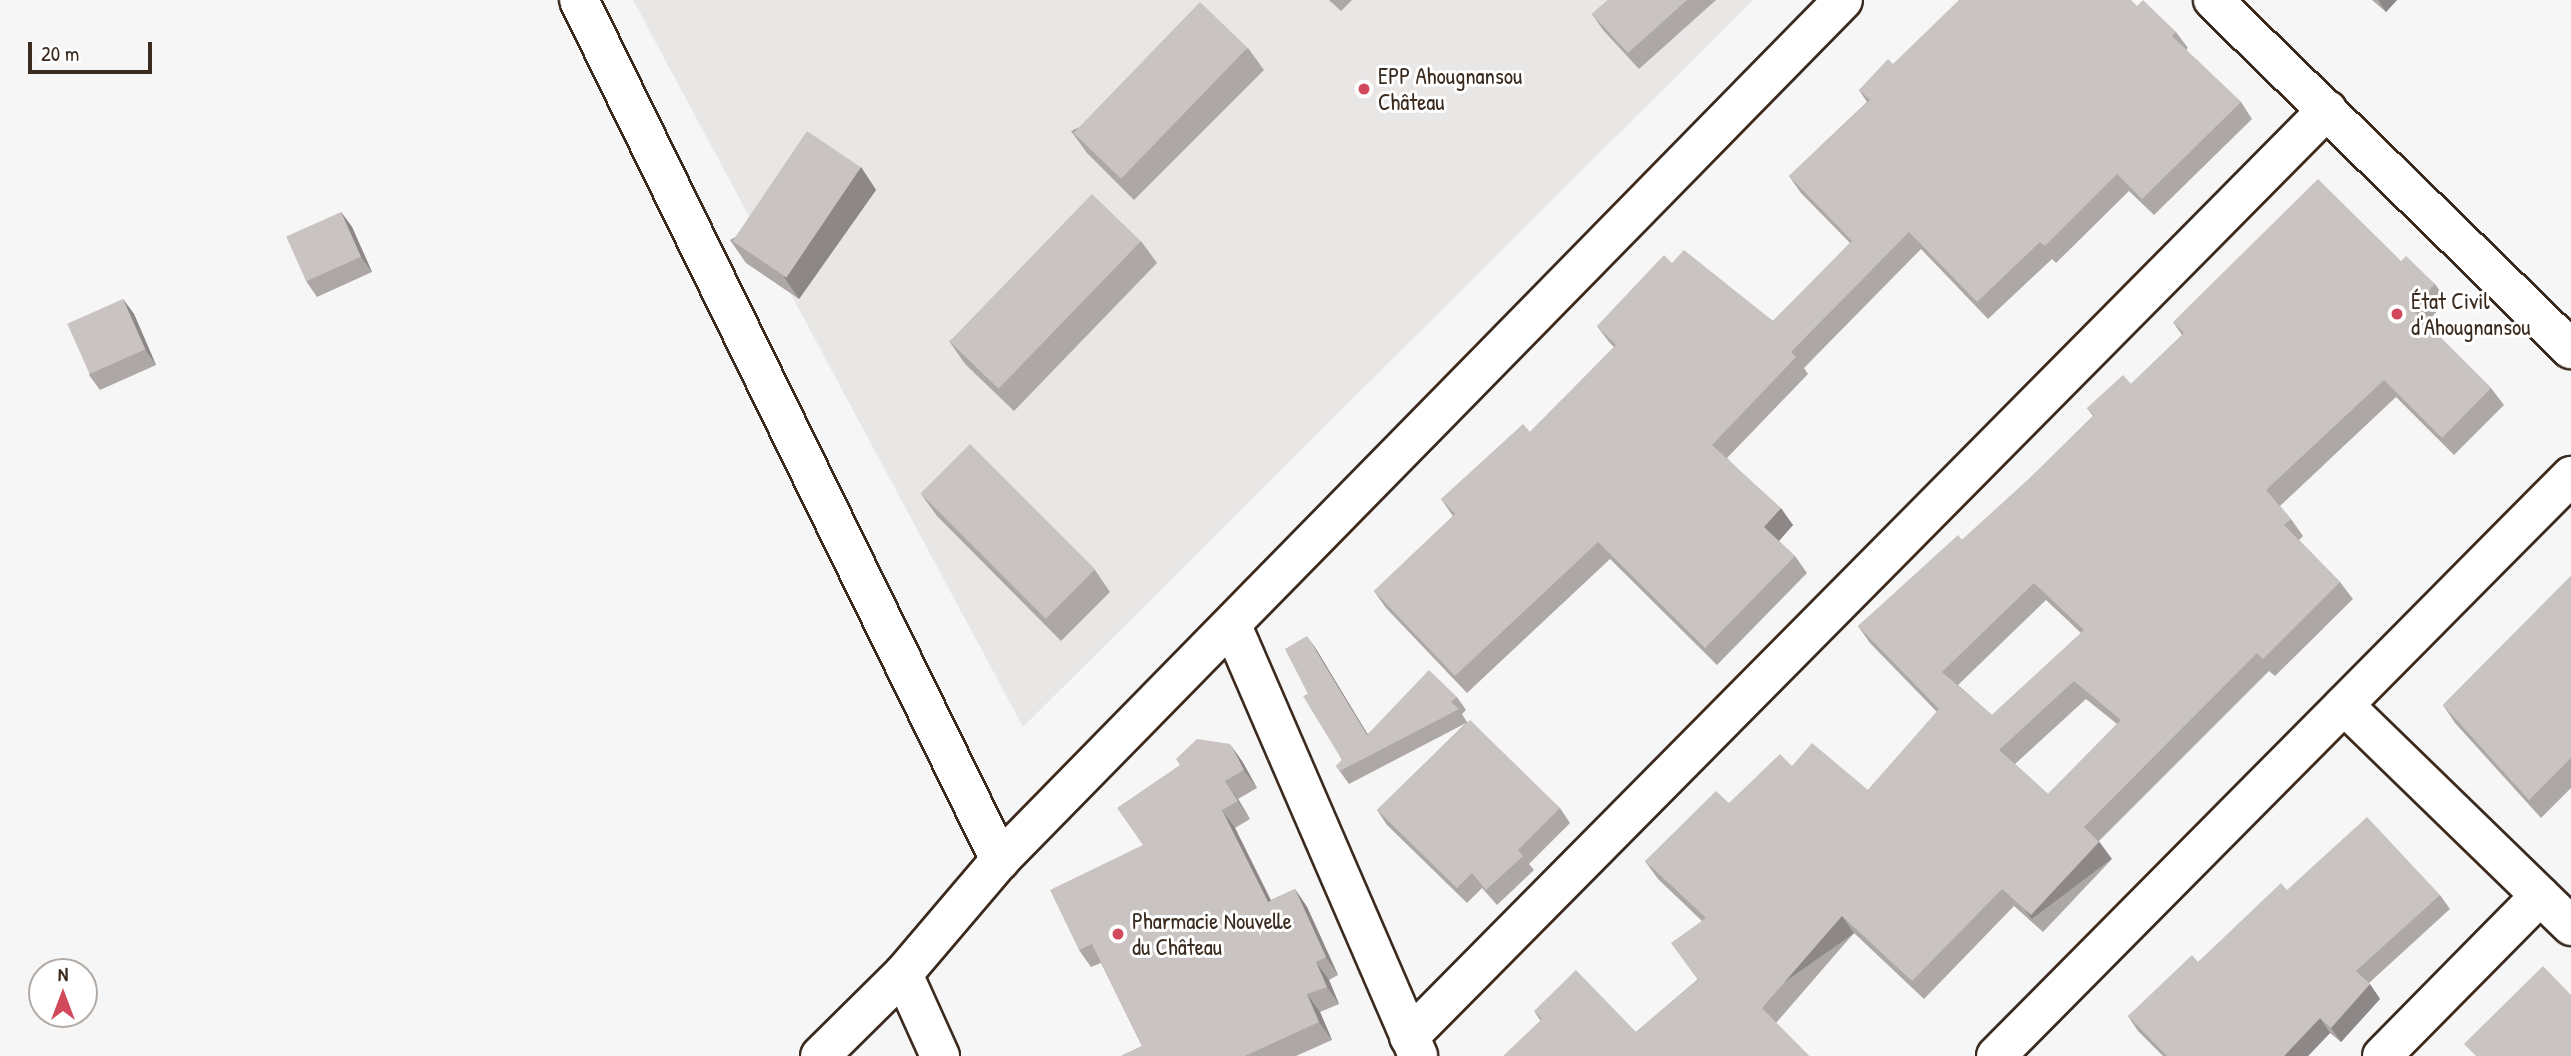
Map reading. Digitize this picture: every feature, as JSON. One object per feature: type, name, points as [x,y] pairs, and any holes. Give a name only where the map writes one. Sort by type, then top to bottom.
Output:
[{"type":"street","points":[[579,0],[1000,860]]},
{"type":"street","points":[[820,1056],[904,974],[1000,860],[1233,628],[1843,0]]},
{"type":"street","points":[[2213,0],[2571,349]]},
{"type":"street","points":[[1233,628],[1414,1046],[2327,110]]},
{"type":"street","points":[[1996,1056],[2571,476]]},
{"type":"street","points":[[2344,705],[2571,926]]},
{"type":"street","points":[[2382,1056],[2540,896]]},
{"type":"street","points":[[904,974],[940,1056]]},
{"type":"shaded area","points":[[633,0],[1753,0],[1023,727]]},
{"type":"building","points":[[1608,0],[1687,0],[1628,53],[1592,14]]},
{"type":"building","points":[[1959,0],[2131,0],[2137,6],[2143,0],[2176,32],[2172,36],[2241,102],[2142,199],[2117,174],[2045,246],[2040,242],[1977,302],[1909,232],[1791,352],[1796,357],[1712,445],[1781,508],[1764,527],[1795,556],[1705,648],[1598,542],[1455,676],[1374,591],[1455,514],[1441,499],[1523,424],[1530,432],[1616,345],[1597,326],[1664,255],[1672,263],[1684,250],[1773,321],[1852,241],[1789,176],[1870,100],[1859,90],[1888,59],[1893,64]]},
{"type":"building","points":[[1200,2],[1247,48],[1121,179],[1074,133]]},
{"type":"building","points":[[807,131],[861,167],[787,278],[733,241]]},
{"type":"building","points":[[2318,179],[2401,261],[2406,256],[2435,284],[2411,308],[2491,388],[2442,438],[2384,380],[2266,490],[2291,519],[2284,525],[2340,582],[2263,659],[2257,653],[2084,827],[2099,842],[2031,915],[2002,889],[1912,981],[1842,916],[1762,1008],[1809,1056],[1503,1056],[1542,1019],[1534,1011],[1576,970],[1636,1032],[1698,980],[1671,943],[1706,918],[1645,861],[1716,791],[1729,803],[1780,754],[1792,766],[1812,743],[1868,790],[1939,709],[1858,626],[1958,535],[1962,540],[2030,478],[2094,415],[2087,408],[2123,375],[2131,384],[2184,333],[2173,322]],"holes":[[[2034,583],[2084,630],[1992,715],[1942,672]],[[2074,681],[2121,720],[2048,794],[1999,750]]]},
{"type":"building","points":[[1092,194],[1141,241],[999,389],[950,341]]},
{"type":"building","points":[[341,212],[361,257],[306,281],[286,236]]},
{"type":"building","points":[[123,299],[145,349],[90,374],[67,324]]},
{"type":"building","points":[[970,444],[1095,569],[1046,619],[921,493]]},
{"type":"building","points":[[2571,576],[2571,758],[2529,800],[2443,705]]},
{"type":"building","points":[[1307,636],[1367,735],[1429,670],[1457,697],[1451,702],[1459,709],[1340,771],[1336,766],[1342,760],[1303,696],[1308,694],[1285,649]]},
{"type":"building","points":[[1470,720],[1560,808],[1518,850],[1523,856],[1486,890],[1472,873],[1457,888],[1377,810]]},
{"type":"building","points":[[1197,739],[1230,744],[1244,770],[1225,781],[1238,801],[1222,810],[1268,902],[1295,889],[1326,957],[1316,962],[1327,987],[1307,994],[1319,1022],[1245,1056],[1121,1056],[1142,1046],[1092,944],[1079,950],[1050,890],[1143,845],[1117,808],[1180,765],[1176,759]]},
{"type":"building","points":[[2367,817],[2440,895],[2356,971],[2370,984],[2331,1028],[2320,1018],[2284,1056],[2167,1056],[2128,1016],[2192,955],[2198,962],[2281,883],[2287,890]]},
{"type":"building","points":[[2543,966],[2571,995],[2571,1056],[2476,1056],[2464,1044]]},
{"type":"place","name":"EPP Ahougnansou Château","points":[[1364,89]]},
{"type":"place","name":"État Civil d'Ahougnansou","points":[[2397,314]]},
{"type":"place","name":"Pharmacie Nouvelle du Château","points":[[1118,934]]}]
